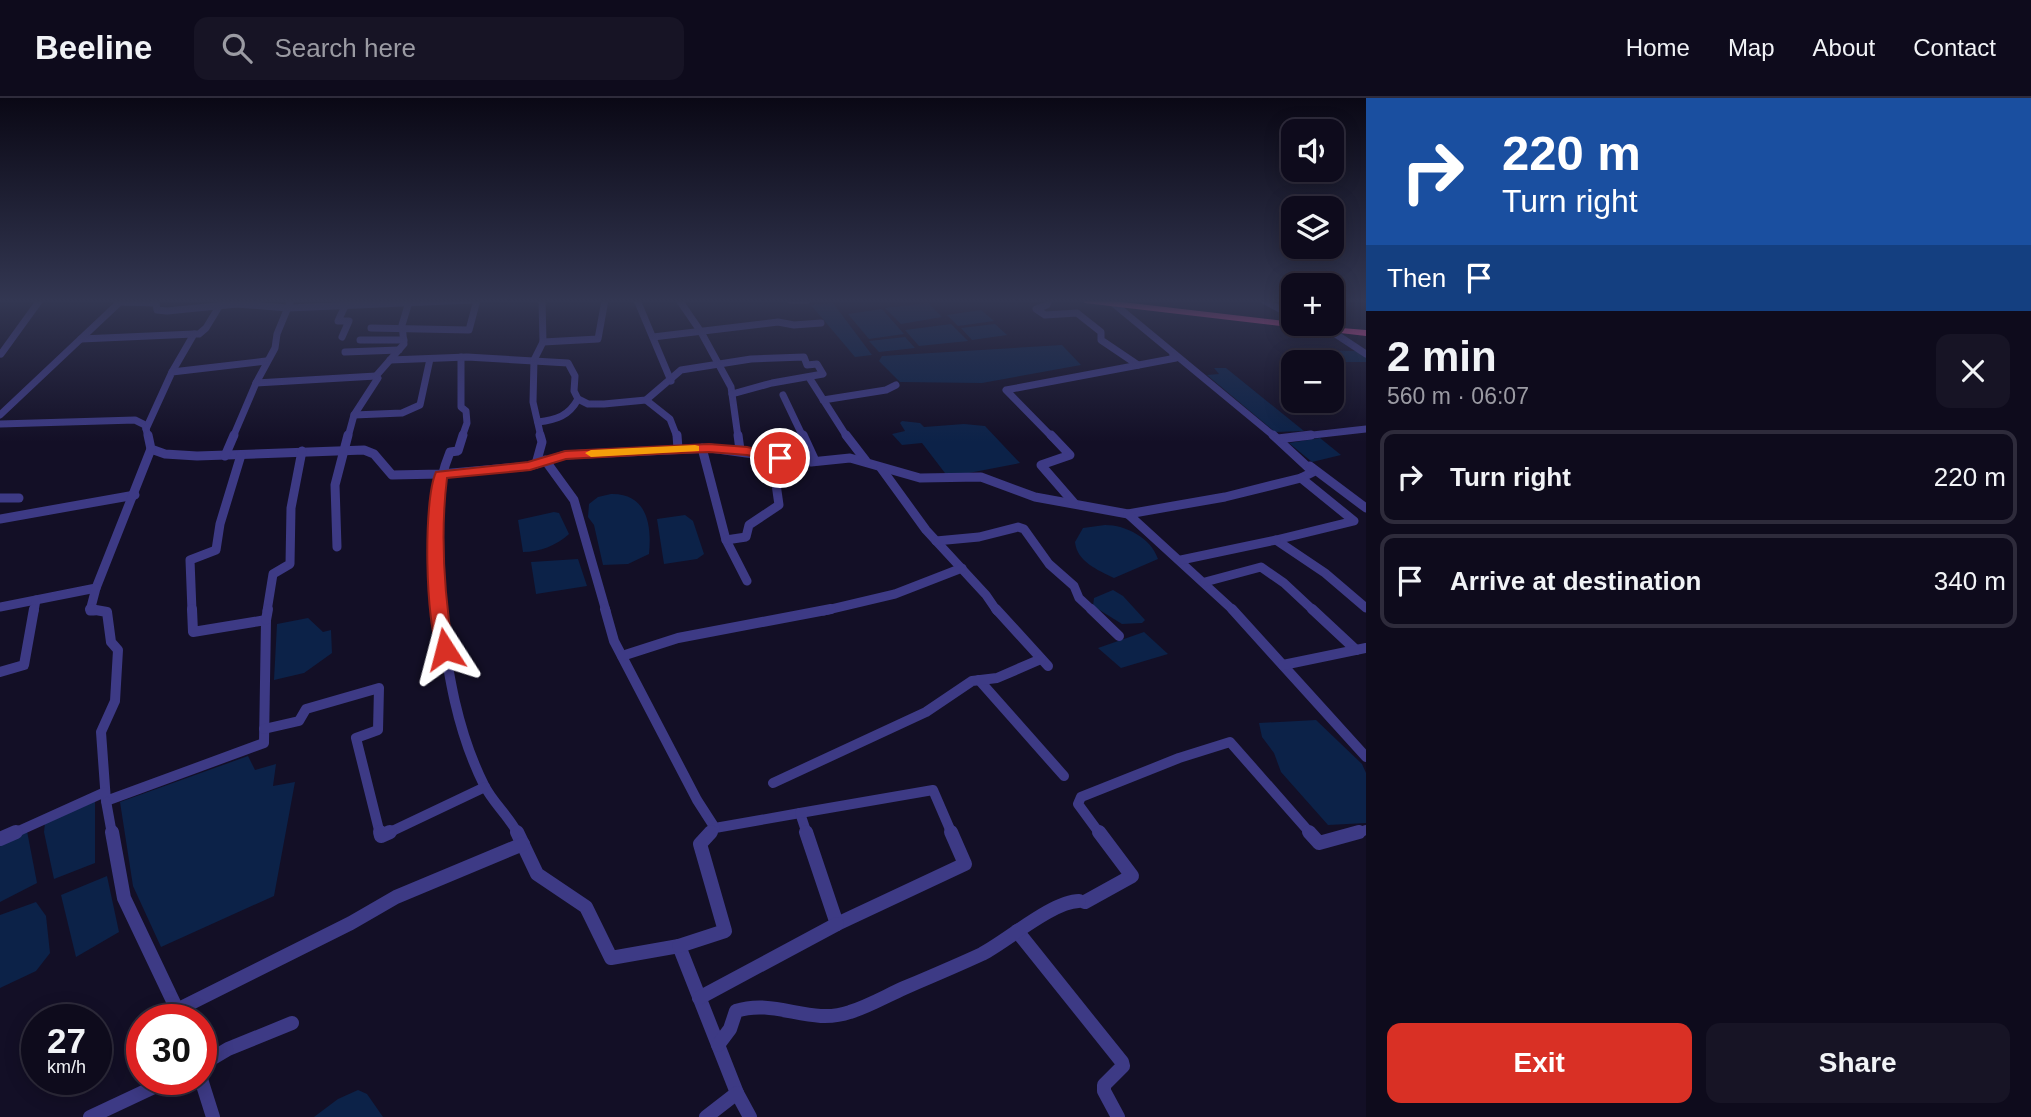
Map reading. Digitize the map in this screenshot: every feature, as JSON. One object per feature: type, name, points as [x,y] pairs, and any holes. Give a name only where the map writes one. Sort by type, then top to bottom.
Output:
[{"type":"street","points":[[0,415],[72,348]]},
{"type":"street","points":[[146,429],[186,348]]},
{"type":"street","points":[[225,456],[266,361],[275,348]]},
{"type":"street","points":[[540,348],[534,360],[533,402],[542,442],[541,462],[574,500],[614,641],[697,800],[715,828]]},
{"type":"street","points":[[657,348],[671,381]]},
{"type":"street","points":[[710,348],[733,394],[740,450]]},
{"type":"street","points":[[1112,348],[1138,365]]},
{"type":"street","points":[[1074,503],[1041,465],[1070,455],[1006,390],[1177,358],[1165,348]]},
{"type":"street","points":[[1167,348],[1306,463],[1366,508]]},
{"type":"street","points":[[256,383],[376,376],[399,349]]},
{"type":"street","points":[[345,352],[399,349]]},
{"type":"street","points":[[390,360],[461,357],[568,363],[575,376],[574,391],[578,399],[589,404],[646,400],[681,370],[719,363],[804,357],[807,365],[817,364],[823,374],[810,379],[768,384],[733,394]]},
{"type":"street","points":[[461,357],[461,407],[467,411],[467,423],[458,451],[450,452],[441,474],[436,512],[437,595],[453,702],[485,787],[511,820],[537,874],[586,907],[611,958],[679,946],[725,931],[700,844],[715,828],[933,790],[965,864],[837,924],[699,998]]},
{"type":"street","points":[[354,415],[402,413],[420,405],[430,359]]},
{"type":"street","points":[[172,372],[266,361]]},
{"type":"street","points":[[337,548],[335,485],[354,415],[379,378],[376,376]]},
{"type":"street","points":[[810,379],[839,427],[866,461]]},
{"type":"street","points":[[823,400],[896,386]]},
{"type":"street","points":[[783,395],[815,461]]},
{"type":"street","points":[[538,422],[567,416],[573,412],[578,399]]},
{"type":"street","points":[[646,400],[673,419],[678,449]]},
{"type":"street","points":[[0,424],[135,420],[143,423],[146,429],[151,449],[96,588],[90,611],[107,612],[111,642],[118,650],[115,701],[101,732],[105,796],[124,898],[175,1004]]},
{"type":"street","points":[[1278,439],[1366,429]]},
{"type":"street","points":[[151,449],[165,454],[225,456],[345,449],[370,452],[390,475],[441,474],[541,462],[565,455],[702,448],[740,450],[815,461],[850,458],[919,478],[981,477],[1035,497],[1128,514],[1202,502],[1301,478],[1312,472],[1306,463]]},
{"type":"street","points":[[702,448],[726,540],[747,581]]},
{"type":"street","points":[[0,839],[105,796],[264,743],[267,620],[273,574],[290,564],[291,508],[302,451]]},
{"type":"street","points":[[240,455],[219,524],[216,550],[190,560],[193,632],[267,620]]},
{"type":"street","points":[[726,540],[746,537],[749,525],[779,505],[772,456]]},
{"type":"street","points":[[773,783],[926,712],[949,694],[979,680],[997,678],[1044,662],[1005,622],[986,595],[907,508],[881,468]]},
{"type":"street","points":[[1181,560],[1354,521],[1301,478]]},
{"type":"street","points":[[0,519],[135,495]]},
{"type":"street","points":[[0,498],[19,498]]},
{"type":"street","points":[[1128,514],[1205,582],[1366,757]]},
{"type":"street","points":[[936,541],[979,537],[1018,527],[1024,528],[1049,564],[1074,586],[1079,598],[1119,636]]},
{"type":"street","points":[[1276,540],[1325,573],[1366,608]]},
{"type":"street","points":[[1205,582],[1261,567],[1284,583],[1361,649]]},
{"type":"street","points":[[622,656],[677,638],[851,604],[939,579],[962,568]]},
{"type":"street","points":[[0,607],[96,588]]},
{"type":"street","points":[[0,672],[24,665],[36,600]]},
{"type":"street","points":[[1283,666],[1361,649]]},
{"type":"street","points":[[979,680],[1064,776]]},
{"type":"street","points":[[264,729],[299,721],[306,709],[379,688],[378,730],[356,738],[381,836],[485,787]]},
{"type":"street","points":[[718,1045],[730,1029],[736,1011],[751,1006],[780,1008],[816,1018],[849,1013],[983,953],[1071,901],[1082,901],[1132,876],[1078,804],[1081,797],[1179,758],[1230,743],[1319,843],[1366,830]]},
{"type":"street","points":[[800,813],[837,924]]},
{"type":"street","points":[[200,1004],[396,897],[523,844]]},
{"type":"street","points":[[1017,931],[1072,996],[1122,1062],[1123,1066],[1119,1072],[1104,1085],[1104,1091],[1118,1117]]},
{"type":"street","points":[[679,946],[737,1093],[750,1117]]},
{"type":"street","points":[[217,1056],[292,1023]]},
{"type":"street","points":[[706,1117],[737,1093]]},
{"type":"street","points":[[90,1117],[137,1095]]},
{"type":"street","points":[[206,1095],[213,1117]]},
{"type":"water","points":[[847,348],[866,348],[872,355],[855,357]]},
{"type":"water","points":[[875,348],[915,348],[879,352]]},
{"type":"water","points":[[1064,348],[1081,365],[982,383],[900,382],[879,361],[882,356]]},
{"type":"water","points":[[1344,351],[1359,351],[1366,356],[1366,362],[1344,362]]},
{"type":"water","points":[[1214,368],[1226,368],[1304,431],[1275,432],[1207,375],[1219,374]]},
{"type":"water","points":[[900,423],[920,423],[924,427],[964,424],[985,426],[1020,463],[948,477],[922,443],[902,445],[892,434],[905,431]]},
{"type":"water","points":[[1320,438],[1341,455],[1312,462],[1289,443]]},
{"type":"water","points":[[611,494],[633,499],[640,505],[648,522],[649,554],[628,564],[603,565],[594,525],[588,517],[589,504],[598,497]]},
{"type":"water","points":[[559,513],[569,534],[548,547],[523,552],[518,520]]},
{"type":"water","points":[[685,515],[693,521],[704,554],[697,559],[664,564],[657,519]]},
{"type":"water","points":[[1105,525],[1121,527],[1137,534],[1150,545],[1158,559],[1114,578],[1095,568],[1080,555],[1075,542],[1083,528]]},
{"type":"water","points":[[578,559],[587,586],[536,594],[531,562]]},
{"type":"water","points":[[1113,590],[1123,596],[1145,620],[1142,623],[1122,624],[1093,606],[1094,598]]},
{"type":"water","points":[[308,618],[323,632],[331,630],[332,653],[304,673],[274,680],[277,624]]},
{"type":"water","points":[[1144,632],[1168,654],[1121,668],[1098,648]]},
{"type":"water","points":[[1316,720],[1362,764],[1366,773],[1366,823],[1328,825],[1281,772],[1274,753],[1262,737],[1259,723]]},
{"type":"water","points":[[248,756],[255,770],[276,764],[273,786],[295,782],[274,896],[161,947],[133,886],[120,802]]},
{"type":"water","points":[[95,801],[95,863],[54,879],[44,832],[45,823]]},
{"type":"water","points":[[27,831],[37,883],[0,902],[0,843]]},
{"type":"water","points":[[107,876],[119,932],[76,957],[61,895]]},
{"type":"water","points":[[36,902],[46,916],[50,953],[36,971],[0,988],[0,915]]},
{"type":"water","points":[[358,1090],[367,1094],[383,1117],[314,1117],[338,1099]]},
{"type":"slow traffic","points":[[591,453],[695,448]]},
{"type":"route","points":[[445,649],[437,595],[436,512],[441,474],[530,466],[565,455],[657,450],[709,448],[747,451],[780,458]]}]
